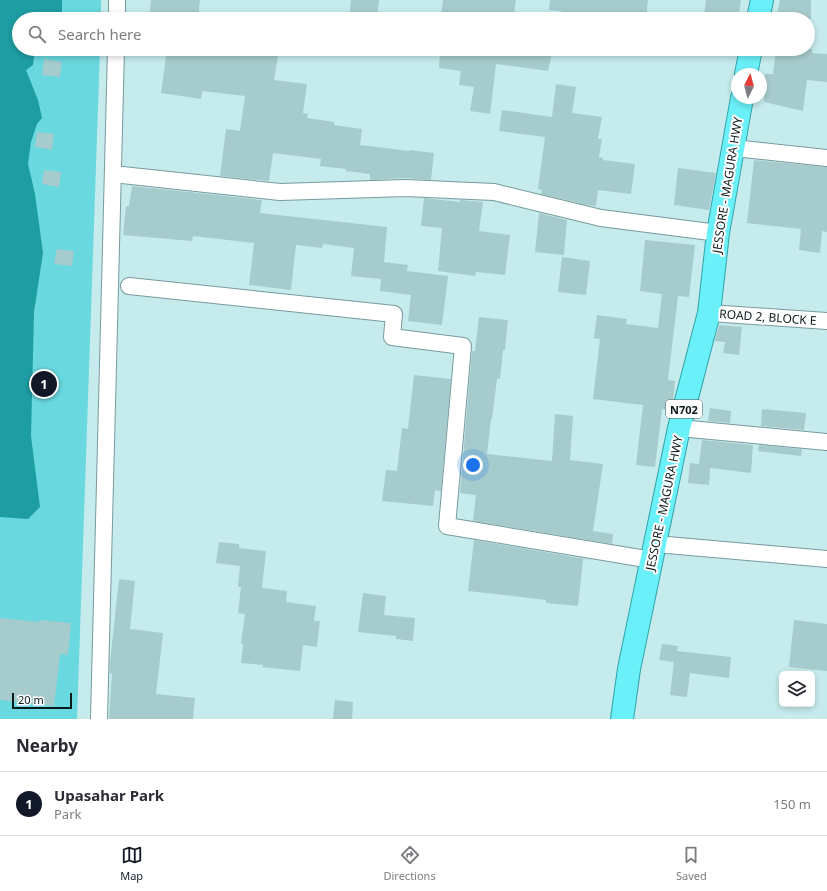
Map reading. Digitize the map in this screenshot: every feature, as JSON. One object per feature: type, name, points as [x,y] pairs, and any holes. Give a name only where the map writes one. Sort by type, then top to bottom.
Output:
[{"type":"highway","points":[[759,12],[762,0]]},
{"type":"highway","points":[[747,68],[750,56]]},
{"type":"highway","name":"JESSORE - MAGURA HWY","points":[[622,719],[629,669],[680,428],[709,313],[718,232],[741,104]]},
{"type":"street","points":[[117,0],[117,12]]},
{"type":"street","points":[[99,719],[116,56]]},
{"type":"street","points":[[734,148],[827,158]]},
{"type":"street","points":[[113,174],[280,192],[406,188],[494,192],[601,218],[718,232]]},
{"type":"street","points":[[129,286],[394,314],[392,337],[463,346],[447,526],[654,552],[827,559]]},
{"type":"street","name":"ROAD 2, BLOCK E","points":[[709,313],[827,321]]},
{"type":"street","points":[[680,428],[827,442]]},
{"type":"shaded area","points":[[0,0],[101,0],[101,12],[12,12],[12,56],[100,56],[77,719],[0,719]]},
{"type":"shaded area","points":[[0,0],[62,0],[62,12],[12,12],[12,56],[34,56],[33,65],[26,70],[38,100],[42,118],[37,124],[31,142],[28,164],[35,194],[43,253],[34,312],[31,436],[40,507],[28,519],[0,517]]},
{"type":"building","points":[[151,0],[200,0],[199,12],[150,12]]},
{"type":"building","points":[[351,0],[379,0],[378,12],[350,12]]},
{"type":"building","points":[[443,0],[516,0],[514,12],[442,12]]},
{"type":"building","points":[[550,0],[648,0],[647,12],[561,12],[549,10]]},
{"type":"building","points":[[706,0],[741,0],[739,12],[704,12]]},
{"type":"building","points":[[780,0],[811,0],[811,12],[777,12]]},
{"type":"building","points":[[815,53],[827,54],[827,82],[807,80],[803,111],[767,103],[767,74],[773,74],[775,56],[815,56]]},
{"type":"building","points":[[166,56],[278,56],[274,80],[307,84],[303,113],[308,114],[307,118],[334,122],[334,125],[362,129],[360,145],[434,153],[431,180],[406,178],[370,180],[370,174],[320,166],[321,159],[273,153],[269,181],[220,176],[226,129],[240,131],[245,96],[202,91],[201,99],[161,93]]},
{"type":"building","points":[[440,56],[551,56],[548,71],[496,64],[490,114],[470,111],[474,87],[459,85],[461,71],[439,68]]},
{"type":"building","points":[[44,59],[62,62],[60,77],[42,75]]},
{"type":"building","points":[[556,84],[576,87],[572,113],[602,117],[598,139],[602,139],[599,157],[603,158],[603,160],[635,164],[631,194],[598,190],[596,206],[541,194],[542,190],[538,189],[545,137],[499,131],[502,110],[552,117]]},
{"type":"building","points":[[37,132],[54,134],[52,150],[35,147]]},
{"type":"building","points":[[754,160],[827,167],[827,232],[822,231],[820,253],[799,250],[801,229],[747,223]]},
{"type":"building","points":[[678,168],[716,173],[709,210],[674,205]]},
{"type":"building","points":[[44,170],[61,172],[59,187],[42,184]]},
{"type":"building","points":[[132,186],[262,200],[260,213],[387,227],[384,262],[408,265],[407,271],[448,276],[442,325],[408,321],[411,295],[380,291],[381,279],[351,276],[354,248],[323,244],[322,248],[296,245],[291,290],[249,285],[254,243],[193,236],[192,241],[123,235],[126,206],[129,206]]},
{"type":"building","points":[[424,198],[460,202],[460,200],[483,202],[479,231],[510,235],[505,275],[476,272],[475,276],[438,271],[442,228],[421,226]]},
{"type":"building","points":[[539,213],[567,220],[564,255],[535,252]]},
{"type":"building","points":[[645,240],[695,245],[689,297],[678,296],[668,380],[675,381],[673,403],[671,410],[662,409],[655,467],[636,465],[643,405],[593,399],[600,339],[594,338],[597,315],[627,319],[626,324],[658,328],[662,294],[640,291]]},
{"type":"building","points":[[57,249],[74,251],[72,266],[54,264]]},
{"type":"building","points":[[562,257],[590,261],[586,295],[558,292]]},
{"type":"building","points":[[479,317],[508,320],[500,379],[497,379],[487,454],[552,461],[555,414],[573,416],[570,460],[603,464],[593,531],[613,534],[612,544],[473,521],[476,495],[460,493],[472,351],[475,351]]},
{"type":"building","points":[[719,325],[742,327],[739,355],[723,353],[725,342],[715,341]]},
{"type":"building","points":[[414,375],[451,379],[441,491],[435,490],[433,506],[382,501],[386,470],[397,471],[402,428],[408,429]]},
{"type":"building","points":[[710,408],[731,411],[730,423],[708,421]]},
{"type":"building","points":[[762,409],[806,413],[804,430],[761,426]]},
{"type":"building","points":[[702,440],[753,445],[751,473],[710,468],[709,485],[688,483],[690,463],[699,464]]},
{"type":"building","points":[[759,445],[802,449],[801,456],[758,451]]},
{"type":"building","points":[[474,540],[592,560],[583,559],[578,606],[546,603],[546,600],[468,591]]},
{"type":"building","points":[[219,542],[239,544],[239,548],[266,551],[262,588],[287,591],[286,602],[316,606],[314,621],[320,621],[317,647],[303,645],[300,671],[241,663],[243,644],[241,643],[245,614],[238,613],[241,587],[238,587],[240,566],[216,563]]},
{"type":"building","points":[[119,579],[135,581],[130,629],[163,633],[156,694],[195,698],[193,719],[109,719],[112,674],[110,673],[110,662]]},
{"type":"building","points":[[363,593],[386,596],[384,615],[415,618],[413,641],[396,639],[396,636],[358,632]]},
{"type":"building","points":[[0,618],[39,622],[39,620],[71,623],[68,655],[60,654],[54,706],[0,700]]},
{"type":"building","points":[[794,620],[827,624],[827,671],[789,667]]},
{"type":"building","points":[[662,644],[678,646],[677,651],[731,657],[729,678],[690,673],[687,697],[670,695],[674,662],[659,660]]},
{"type":"building","points":[[335,700],[353,702],[352,719],[333,719]]},
{"type":"place","name":"Upasahar Park","points":[[44,384]]}]
